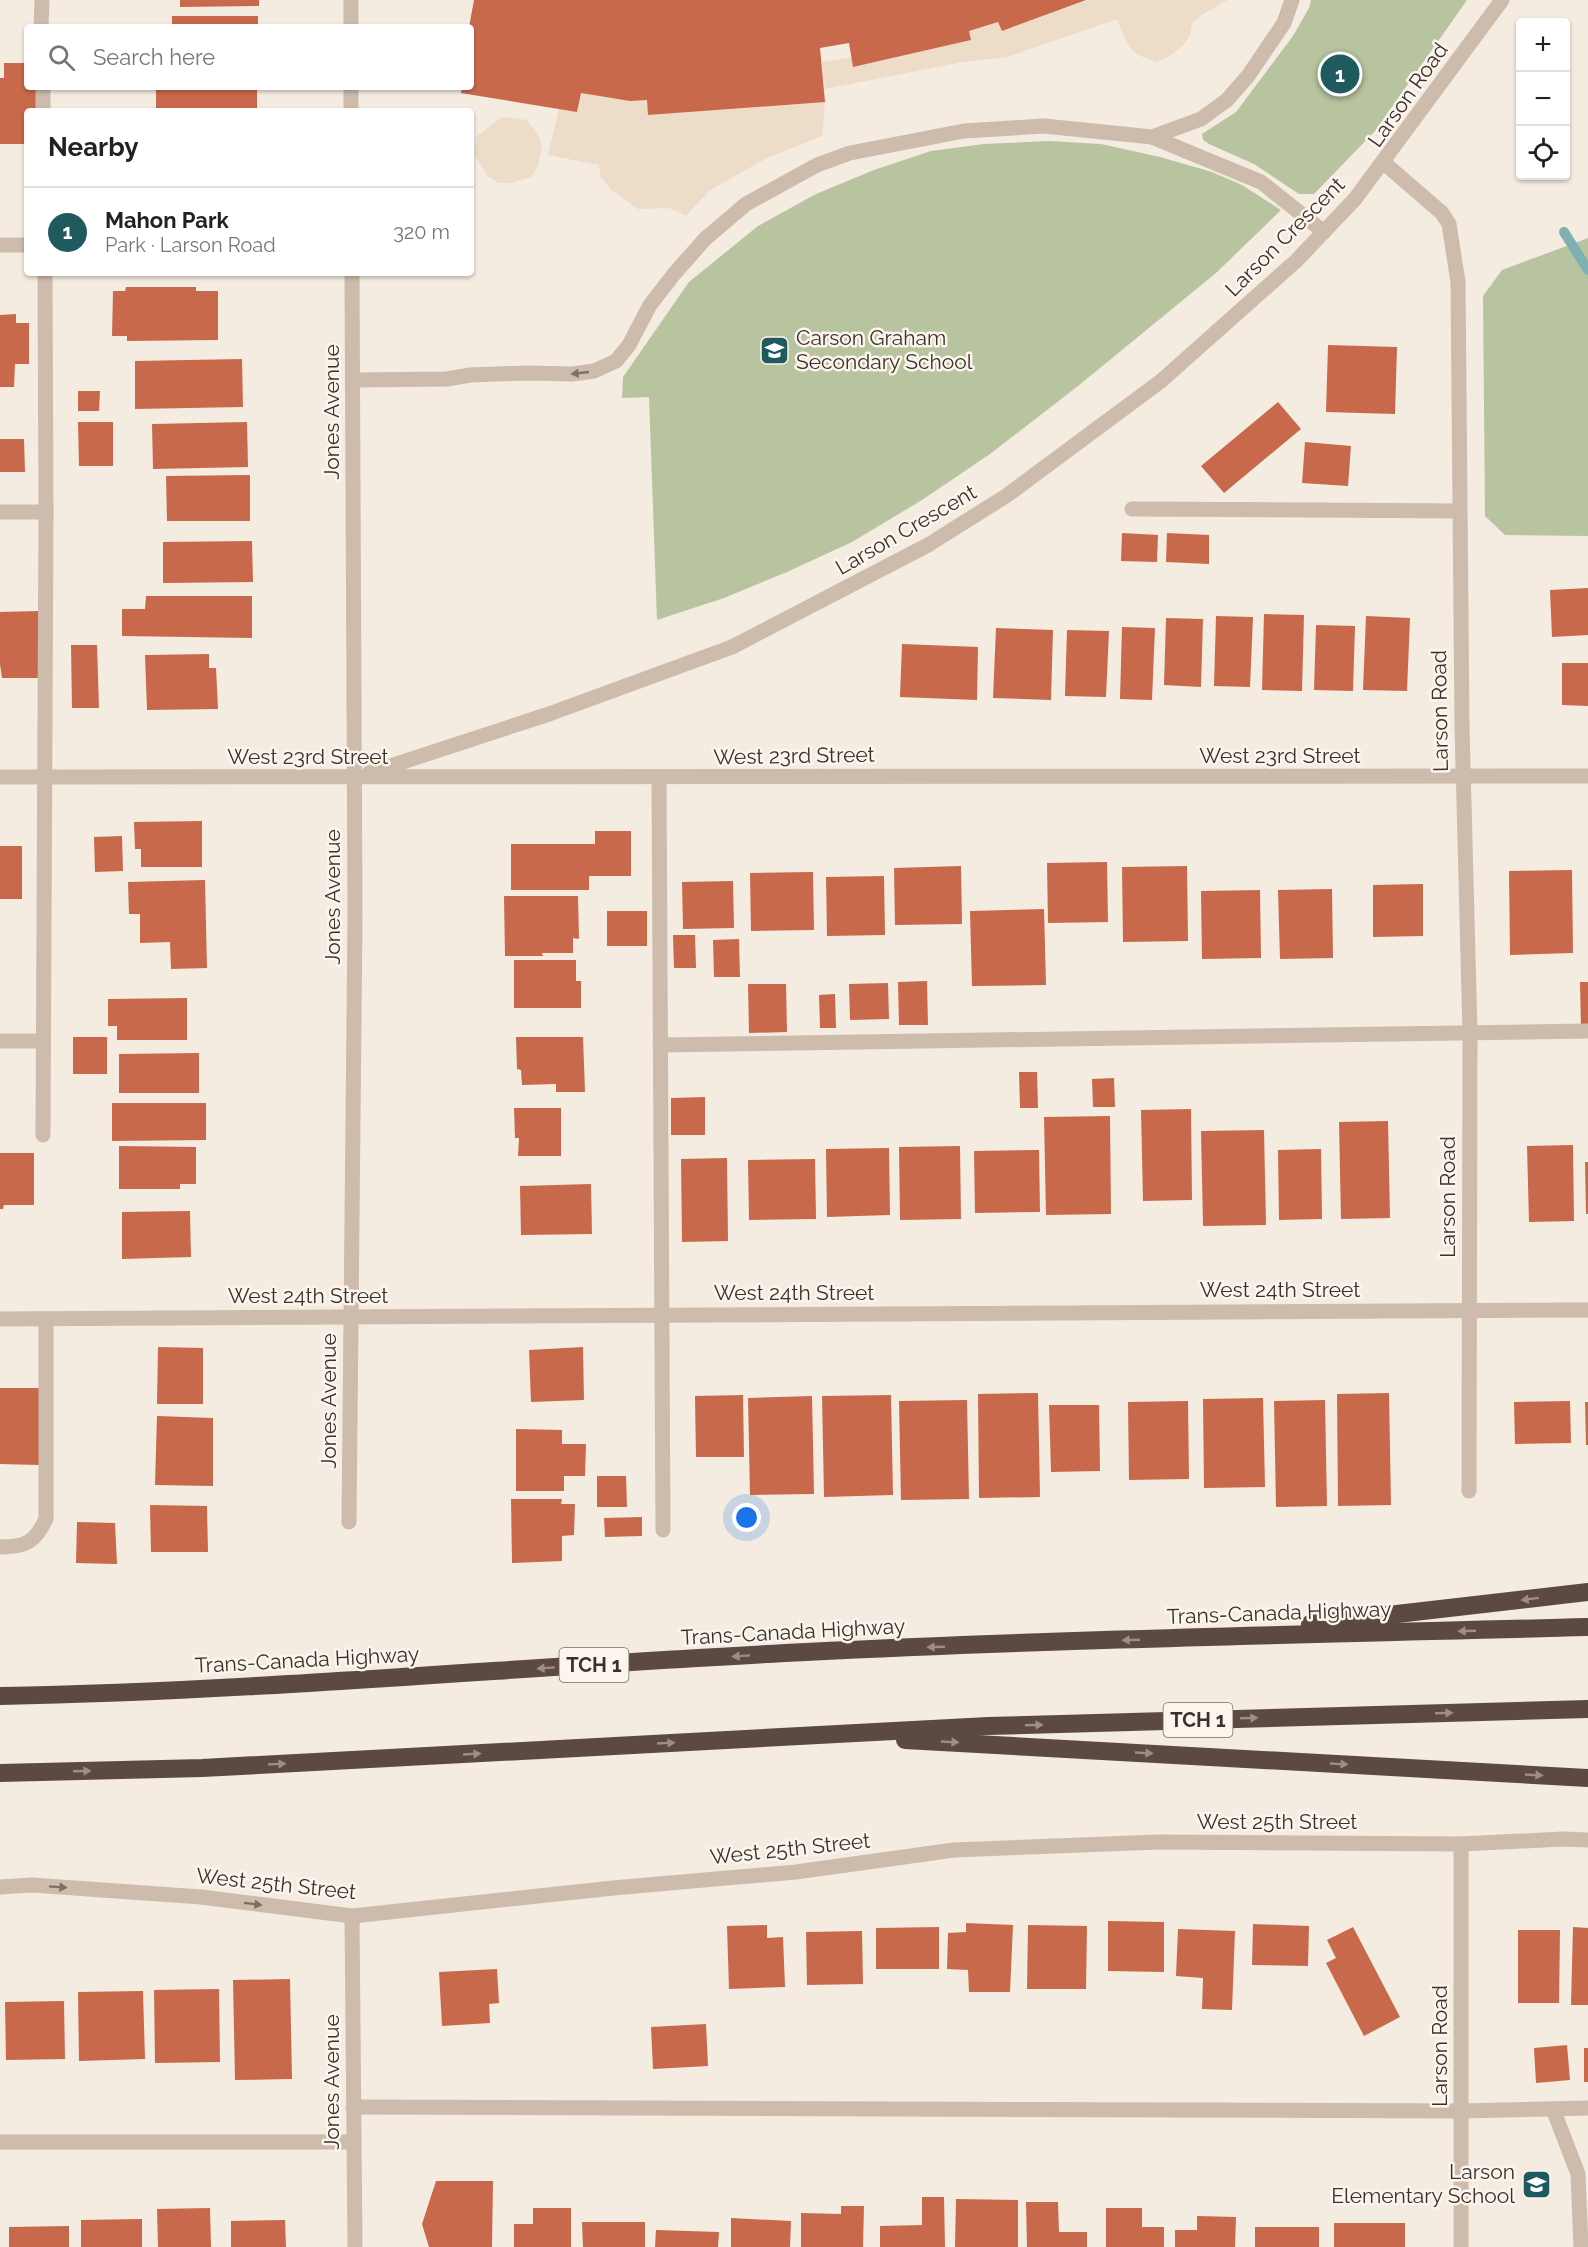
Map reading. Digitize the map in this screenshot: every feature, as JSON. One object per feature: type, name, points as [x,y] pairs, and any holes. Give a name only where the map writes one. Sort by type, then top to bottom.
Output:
[{"type":"highway","points":[[1189,1638],[1588,1592]]},
{"type":"highway","name":"Trans-Canada Highway","points":[[0,1696],[210,1688],[805,1652],[1588,1627]]},
{"type":"highway","name":"TCH 1","points":[[0,1773],[202,1768],[1000,1725],[1588,1709]]},
{"type":"highway","points":[[807,1734],[1588,1778]]},
{"type":"street","points":[[41,24],[42,0]]},
{"type":"street","points":[[351,0],[351,24]]},
{"type":"street","points":[[1152,137],[1201,119],[1227,100],[1248,76],[1284,23],[1292,0]]},
{"type":"street","name":"Larson Road","points":[[1469,1491],[1470,1033],[1462,777],[1458,282],[1449,224],[1442,213],[1383,162],[1502,0]]},
{"type":"street","points":[[43,90],[43,108]]},
{"type":"street","points":[[351,90],[351,108]]},
{"type":"street","points":[[354,380],[447,379],[470,375],[573,374],[594,371],[616,362],[629,345],[650,305],[674,274],[705,239],[746,204],[817,165],[850,153],[964,131],[1044,126],[1152,137],[1261,182],[1324,232]]},
{"type":"street","name":"Larson Crescent","points":[[355,778],[549,714],[732,647],[928,545],[1006,495],[1161,381],[1296,261],[1355,199],[1383,162]]},
{"type":"street","points":[[0,245],[24,245]]},
{"type":"street","points":[[42,1135],[46,777],[45,276]]},
{"type":"street","name":"Jones Avenue","points":[[349,1522],[355,778],[352,276]]},
{"type":"street","points":[[1132,509],[1459,511]]},
{"type":"street","points":[[0,512],[46,512]]},
{"type":"street","name":"West 23rd Street","points":[[0,777],[1588,776]]},
{"type":"street","points":[[659,778],[663,1530]]},
{"type":"street","points":[[660,1045],[1588,1031]]},
{"type":"street","points":[[0,1041],[42,1041]]},
{"type":"street","name":"West 24th Street","points":[[0,1318],[1588,1310]]},
{"type":"street","points":[[0,1547],[17,1547],[38,1536],[46,1519],[46,1319]]},
{"type":"street","name":"West 25th Street","points":[[0,1887],[32,1885],[201,1897],[352,1916],[613,1888],[796,1872],[954,1850],[1158,1842],[1461,1844],[1588,1840]]},
{"type":"street","name":"Larson Road","points":[[1461,1844],[1461,2247]]},
{"type":"street","name":"Jones Avenue","points":[[352,1916],[355,2247]]},
{"type":"street","points":[[353,2107],[1461,2111],[1588,2108]]},
{"type":"street","points":[[1553,2109],[1578,2174],[1581,2247]]},
{"type":"street","points":[[0,2142],[354,2142]]},
{"type":"green space","points":[[1311,0],[1467,0],[1375,131],[1314,194],[1299,194],[1254,164],[1209,144],[1203,140],[1202,134],[1236,112],[1293,36]]},
{"type":"green space","points":[[1049,141],[1101,144],[1160,157],[1212,172],[1242,185],[1281,210],[1216,273],[1078,386],[990,454],[922,500],[852,542],[787,572],[724,598],[657,620],[649,397],[622,398],[623,377],[689,282],[758,226],[816,194],[874,170],[931,151],[984,144]]},
{"type":"green space","points":[[1588,238],[1588,536],[1505,535],[1485,516],[1483,296],[1502,270]]},
{"type":"shaded area","points":[[1087,0],[1227,0],[1192,23],[1190,36],[1184,44],[1171,55],[1157,62],[1138,55],[1131,49],[1117,19],[1007,57],[962,62],[825,89],[822,62],[852,57],[854,67],[971,40],[969,31],[998,22],[1002,31]]},
{"type":"shaded area","points":[[581,93],[630,101],[647,100],[649,115],[825,102],[822,136],[765,159],[709,191],[686,216],[669,208],[638,209],[611,190],[601,177],[599,165],[548,155],[559,109],[577,112]]},
{"type":"shaded area","points":[[502,117],[527,120],[538,135],[542,147],[538,166],[531,177],[512,183],[499,183],[488,177],[474,154],[477,136]]},
{"type":"building","points":[[180,0],[259,0],[259,6],[180,7]]},
{"type":"building","points":[[474,0],[1086,0],[1002,31],[998,22],[969,31],[971,40],[853,67],[849,43],[820,48],[825,102],[648,115],[647,100],[630,101],[581,93],[577,112],[461,93],[462,90],[474,90],[474,24],[470,24]]},
{"type":"building","points":[[172,16],[258,16],[258,24],[172,24]]},
{"type":"building","points":[[4,63],[24,63],[24,90],[39,90],[38,108],[24,108],[24,144],[0,144],[0,78],[4,78]]},
{"type":"building","points":[[156,90],[257,90],[257,108],[156,108]]},
{"type":"building","points":[[126,287],[196,287],[196,291],[218,291],[218,340],[127,341],[127,336],[112,336],[113,291],[125,291]]},
{"type":"building","points":[[16,314],[16,323],[29,323],[29,364],[15,364],[14,387],[0,387],[0,315]]},
{"type":"building","points":[[1328,345],[1397,347],[1395,414],[1326,412]]},
{"type":"building","points":[[242,359],[243,407],[135,409],[135,361]]},
{"type":"building","points":[[78,391],[100,391],[99,411],[78,411]]},
{"type":"building","points":[[1278,402],[1301,429],[1224,493],[1201,466]]},
{"type":"building","points":[[78,422],[113,422],[113,466],[79,466]]},
{"type":"building","points":[[247,422],[248,467],[153,469],[152,424]]},
{"type":"building","points":[[0,439],[24,439],[25,472],[0,472]]},
{"type":"building","points":[[1305,442],[1351,446],[1348,486],[1302,483]]},
{"type":"building","points":[[250,475],[250,521],[167,521],[166,476]]},
{"type":"building","points":[[1122,533],[1158,535],[1157,562],[1121,561]]},
{"type":"building","points":[[1167,533],[1209,535],[1209,564],[1166,562]]},
{"type":"building","points":[[252,541],[253,582],[163,583],[163,542]]},
{"type":"building","points":[[1588,588],[1588,635],[1552,637],[1550,590]]},
{"type":"building","points":[[146,596],[252,596],[252,638],[122,636],[122,609],[145,609]]},
{"type":"building","points":[[40,611],[42,678],[2,678],[0,612]]},
{"type":"building","points":[[1264,614],[1304,615],[1302,691],[1262,690]]},
{"type":"building","points":[[1216,616],[1253,617],[1250,687],[1214,686]]},
{"type":"building","points":[[1366,616],[1410,618],[1407,691],[1363,690]]},
{"type":"building","points":[[1166,618],[1203,619],[1201,687],[1164,685]]},
{"type":"building","points":[[1316,625],[1355,626],[1353,691],[1314,690]]},
{"type":"building","points":[[1122,627],[1155,628],[1152,700],[1120,699]]},
{"type":"building","points":[[996,628],[1053,630],[1051,700],[993,698]]},
{"type":"building","points":[[1067,630],[1109,631],[1106,697],[1065,696]]},
{"type":"building","points":[[902,644],[978,647],[977,700],[900,697]]},
{"type":"building","points":[[71,645],[97,645],[99,708],[72,708]]},
{"type":"building","points":[[209,654],[209,668],[216,668],[218,709],[147,710],[145,655]]},
{"type":"building","points":[[1562,663],[1588,663],[1588,706],[1562,705]]},
{"type":"building","points":[[202,821],[202,867],[141,867],[141,849],[135,849],[134,822]]},
{"type":"building","points":[[595,831],[631,831],[631,876],[589,876],[589,890],[511,890],[511,844],[595,844]]},
{"type":"building","points":[[122,836],[123,871],[95,872],[94,837]]},
{"type":"building","points":[[0,846],[22,846],[22,899],[0,899]]},
{"type":"building","points":[[1107,862],[1108,922],[1048,923],[1047,863]]},
{"type":"building","points":[[961,866],[962,924],[895,925],[894,868]]},
{"type":"building","points":[[1187,866],[1188,941],[1123,942],[1122,867]]},
{"type":"building","points":[[1572,870],[1573,953],[1510,955],[1509,871]]},
{"type":"building","points":[[813,872],[814,930],[751,931],[750,873]]},
{"type":"building","points":[[884,876],[885,935],[827,936],[826,877]]},
{"type":"building","points":[[205,880],[207,968],[171,969],[170,942],[140,943],[140,914],[129,914],[128,882]]},
{"type":"building","points":[[733,881],[734,928],[683,929],[682,882]]},
{"type":"building","points":[[1423,884],[1423,936],[1373,937],[1373,885]]},
{"type":"building","points":[[1332,889],[1333,958],[1280,959],[1278,890]]},
{"type":"building","points":[[1260,890],[1261,958],[1202,959],[1201,891]]},
{"type":"building","points":[[504,896],[578,896],[579,939],[573,938],[573,953],[505,956]]},
{"type":"building","points":[[1044,909],[1046,985],[972,986],[970,911]]},
{"type":"building","points":[[607,911],[647,911],[647,946],[607,946]]},
{"type":"building","points":[[673,935],[695,935],[696,968],[674,968]]},
{"type":"building","points":[[739,939],[740,977],[714,977],[713,940]]},
{"type":"building","points":[[514,960],[576,960],[576,981],[581,981],[581,1008],[514,1008]]},
{"type":"building","points":[[927,981],[928,1025],[899,1025],[898,982]]},
{"type":"building","points":[[1580,982],[1588,982],[1588,1027],[1581,1028]]},
{"type":"building","points":[[888,983],[889,1019],[850,1020],[849,984]]},
{"type":"building","points":[[748,984],[786,984],[787,1032],[749,1033]]},
{"type":"building","points":[[835,994],[836,1028],[820,1028],[819,995]]},
{"type":"building","points":[[187,998],[187,1040],[117,1040],[117,1026],[108,1026],[108,999]]},
{"type":"building","points":[[73,1037],[107,1037],[107,1074],[73,1074]]},
{"type":"building","points":[[516,1037],[583,1037],[585,1092],[556,1092],[556,1084],[522,1085],[521,1070],[517,1069]]},
{"type":"building","points":[[199,1053],[199,1093],[119,1093],[119,1054]]},
{"type":"building","points":[[1019,1072],[1037,1072],[1038,1108],[1020,1108]]},
{"type":"building","points":[[1114,1078],[1115,1107],[1093,1107],[1092,1079]]},
{"type":"building","points":[[705,1097],[705,1135],[671,1135],[671,1098]]},
{"type":"building","points":[[112,1103],[206,1103],[206,1140],[112,1141]]},
{"type":"building","points":[[514,1108],[561,1108],[561,1156],[518,1156],[519,1138],[515,1138]]},
{"type":"building","points":[[1191,1109],[1192,1200],[1143,1201],[1141,1110]]},
{"type":"building","points":[[1110,1116],[1111,1214],[1046,1215],[1044,1117]]},
{"type":"building","points":[[1388,1121],[1390,1218],[1341,1219],[1339,1122]]},
{"type":"building","points":[[1264,1130],[1266,1225],[1203,1226],[1201,1131]]},
{"type":"building","points":[[1573,1145],[1574,1221],[1529,1222],[1527,1146]]},
{"type":"building","points":[[119,1146],[196,1147],[196,1184],[180,1184],[180,1189],[119,1189]]},
{"type":"building","points":[[960,1146],[961,1219],[900,1220],[899,1147]]},
{"type":"building","points":[[889,1148],[890,1215],[827,1217],[826,1149]]},
{"type":"building","points":[[1321,1149],[1322,1219],[1279,1220],[1278,1150]]},
{"type":"building","points":[[1039,1150],[1040,1212],[975,1213],[974,1151]]},
{"type":"building","points":[[0,1153],[34,1153],[34,1205],[4,1205],[3,1209],[0,1209]]},
{"type":"building","points":[[727,1158],[728,1241],[682,1242],[681,1159]]},
{"type":"building","points":[[815,1159],[816,1219],[749,1220],[748,1160]]},
{"type":"building","points":[[1585,1162],[1588,1162],[1588,1214],[1586,1214]]},
{"type":"building","points":[[591,1184],[592,1234],[521,1235],[520,1186]]},
{"type":"building","points":[[190,1211],[191,1257],[122,1259],[122,1212]]},
{"type":"building","points":[[158,1347],[203,1348],[203,1404],[157,1404]]},
{"type":"building","points":[[583,1347],[584,1400],[531,1402],[529,1350]]},
{"type":"building","points":[[0,1388],[39,1388],[39,1465],[0,1464]]},
{"type":"building","points":[[1038,1393],[1040,1497],[979,1498],[978,1394]]},
{"type":"building","points":[[1389,1393],[1391,1505],[1338,1506],[1337,1394]]},
{"type":"building","points":[[743,1395],[744,1457],[696,1457],[695,1396]]},
{"type":"building","points":[[891,1395],[893,1495],[824,1497],[822,1396]]},
{"type":"building","points":[[812,1396],[814,1494],[750,1495],[748,1398]]},
{"type":"building","points":[[1263,1398],[1265,1487],[1204,1488],[1203,1399]]},
{"type":"building","points":[[967,1400],[969,1499],[901,1500],[899,1401]]},
{"type":"building","points":[[1325,1400],[1327,1506],[1276,1507],[1274,1401]]},
{"type":"building","points":[[1188,1401],[1189,1479],[1129,1480],[1128,1402]]},
{"type":"building","points":[[1570,1401],[1571,1443],[1515,1444],[1514,1402]]},
{"type":"building","points":[[1585,1402],[1588,1402],[1588,1445],[1586,1445]]},
{"type":"building","points":[[1049,1405],[1099,1405],[1100,1471],[1051,1472]]},
{"type":"building","points":[[157,1416],[213,1418],[213,1486],[155,1485]]},
{"type":"building","points":[[516,1429],[562,1430],[562,1444],[586,1444],[585,1476],[564,1476],[564,1491],[516,1491]]},
{"type":"building","points":[[597,1476],[626,1476],[627,1507],[597,1507]]},
{"type":"building","points":[[511,1499],[562,1499],[561,1504],[575,1504],[574,1535],[562,1536],[562,1561],[512,1563]]},
{"type":"building","points":[[150,1505],[207,1506],[208,1552],[151,1552]]},
{"type":"building","points":[[642,1517],[642,1536],[605,1537],[604,1518]]},
{"type":"building","points":[[77,1522],[115,1523],[117,1564],[76,1563]]},
{"type":"building","points":[[1108,1921],[1164,1922],[1164,1972],[1108,1971]]},
{"type":"building","points":[[966,1923],[1013,1925],[1010,1992],[969,1992],[968,1970],[947,1969],[948,1933],[966,1932]]},
{"type":"building","points":[[1253,1924],[1309,1926],[1308,1966],[1252,1965]]},
{"type":"building","points":[[767,1925],[767,1938],[783,1937],[785,1987],[729,1989],[727,1926]]},
{"type":"building","points":[[1028,1925],[1087,1926],[1086,1989],[1027,1989]]},
{"type":"building","points":[[939,1927],[939,1969],[876,1969],[876,1928]]},
{"type":"building","points":[[1353,1927],[1400,2017],[1364,2036],[1326,1963],[1336,1958],[1327,1940]]},
{"type":"building","points":[[1573,1927],[1588,1928],[1588,2005],[1571,2005]]},
{"type":"building","points":[[1178,1929],[1235,1931],[1232,2010],[1202,2009],[1203,1978],[1176,1976]]},
{"type":"building","points":[[1518,1930],[1560,1930],[1559,2003],[1518,2003]]},
{"type":"building","points":[[862,1931],[863,1984],[807,1985],[806,1932]]},
{"type":"building","points":[[497,1969],[499,2003],[489,2004],[490,2023],[442,2026],[439,1972]]},
{"type":"building","points":[[290,1979],[292,2079],[235,2080],[233,1980]]},
{"type":"building","points":[[219,1989],[220,2062],[155,2063],[154,1990]]},
{"type":"building","points":[[143,1991],[145,2059],[79,2061],[78,1992]]},
{"type":"building","points":[[64,2001],[65,2059],[6,2060],[5,2002]]},
{"type":"building","points":[[706,2024],[708,2066],[653,2069],[651,2027]]},
{"type":"building","points":[[1567,2045],[1570,2080],[1536,2083],[1534,2048]]},
{"type":"building","points":[[1584,2048],[1588,2048],[1588,2082],[1584,2082]]},
{"type":"building","points":[[436,2181],[493,2181],[492,2247],[429,2247],[422,2224]]},
{"type":"building","points":[[922,2197],[944,2197],[945,2247],[880,2247],[880,2226],[922,2225]]},
{"type":"building","points":[[956,2199],[1018,2200],[1018,2247],[955,2247]]},
{"type":"building","points":[[1026,2202],[1058,2202],[1059,2232],[1087,2232],[1087,2247],[1027,2247]]},
{"type":"building","points":[[841,2206],[864,2206],[863,2247],[801,2247],[801,2213],[841,2214]]},
{"type":"building","points":[[210,2208],[211,2247],[158,2247],[157,2209]]},
{"type":"building","points":[[533,2208],[571,2208],[571,2247],[514,2247],[514,2224],[533,2224]]},
{"type":"building","points":[[1106,2208],[1142,2208],[1142,2227],[1164,2227],[1164,2247],[1106,2247]]},
{"type":"building","points":[[1197,2216],[1236,2217],[1235,2247],[1175,2247],[1175,2230],[1197,2230]]},
{"type":"building","points":[[731,2218],[791,2221],[790,2247],[731,2247]]},
{"type":"building","points":[[142,2219],[142,2247],[81,2247],[81,2220]]},
{"type":"building","points":[[285,2220],[286,2247],[231,2247],[231,2221]]},
{"type":"building","points":[[582,2222],[645,2222],[645,2247],[583,2247]]},
{"type":"building","points":[[1334,2223],[1405,2223],[1405,2247],[1334,2247]]},
{"type":"building","points":[[69,2226],[69,2247],[9,2247],[9,2227]]},
{"type":"building","points":[[1255,2227],[1319,2227],[1319,2247],[1255,2247]]},
{"type":"building","points":[[656,2230],[719,2232],[718,2247],[655,2247]]},
{"type":"waterway","points":[[1564,232],[1588,270]]},
{"type":"place","name":"Mahon Park","points":[[1340,74]]},
{"type":"place","name":"Carson Graham Secondary School","points":[[775,350]]},
{"type":"place","name":"Larson Elementary School","points":[[1536,2184]]}]
